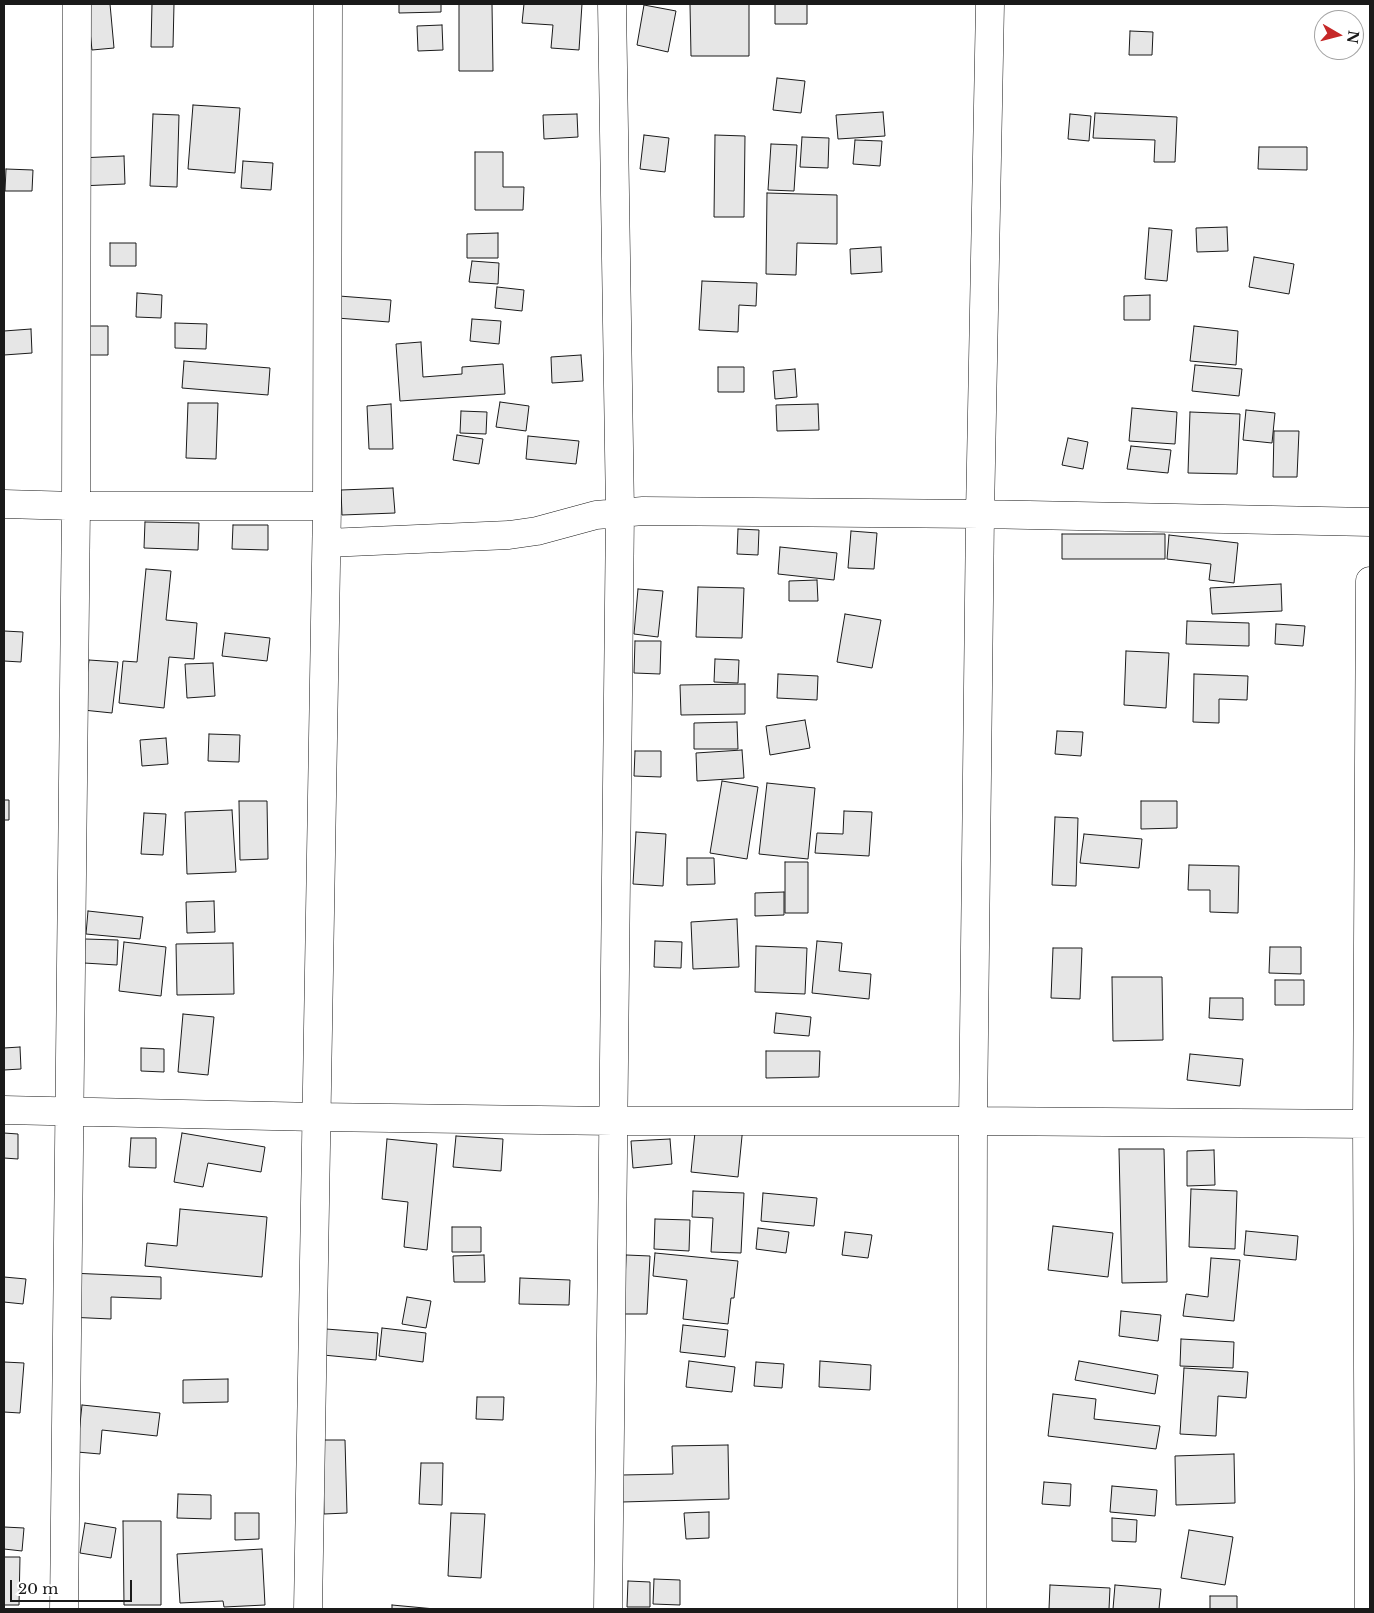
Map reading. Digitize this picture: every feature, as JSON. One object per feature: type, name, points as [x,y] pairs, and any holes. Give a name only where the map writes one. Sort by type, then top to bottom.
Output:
[{"type":"street","points":[[64,1609],[76,506],[77,4]]},
{"type":"street","points":[[308,1609],[327,543],[328,4]]},
{"type":"street","points":[[608,1609],[620,512],[612,4]]},
{"type":"street","points":[[972,1609],[973,1121],[980,514],[990,4]]},
{"type":"street","points":[[4,504],[76,506],[327,506]]},
{"type":"street","points":[[327,543],[509,535],[537,531],[596,515],[643,511],[980,514],[1370,522]]},
{"type":"street","points":[[1369,1609],[1370,581]]},
{"type":"street","points":[[4,1110],[613,1121],[1368,1124]]},
{"type":"building","points":[[87,4],[110,4],[114,48],[92,50]]},
{"type":"building","points":[[152,4],[174,4],[173,47],[151,47]]},
{"type":"building","points":[[399,4],[441,4],[441,12],[399,13]]},
{"type":"building","points":[[459,4],[492,4],[493,71],[459,71]]},
{"type":"building","points":[[524,4],[582,4],[579,50],[551,48],[553,25],[522,23]]},
{"type":"building","points":[[690,4],[749,4],[749,56],[691,56]]},
{"type":"building","points":[[775,4],[807,4],[807,24],[775,24]]},
{"type":"building","points":[[644,5],[676,11],[668,52],[637,45]]},
{"type":"building","points":[[442,25],[443,50],[418,51],[417,26]]},
{"type":"building","points":[[1130,31],[1153,32],[1152,55],[1129,55]]},
{"type":"building","points":[[777,78],[805,81],[801,113],[773,110]]},
{"type":"building","points":[[193,105],[240,108],[235,173],[188,169]]},
{"type":"building","points":[[883,112],[885,136],[838,139],[836,115]]},
{"type":"building","points":[[1095,113],[1177,117],[1175,162],[1154,162],[1155,140],[1093,138]]},
{"type":"building","points":[[153,114],[179,115],[177,187],[150,186]]},
{"type":"building","points":[[577,114],[578,137],[544,139],[543,115]]},
{"type":"building","points":[[1070,114],[1091,116],[1089,141],[1068,139]]},
{"type":"building","points":[[644,135],[669,138],[665,172],[640,169]]},
{"type":"building","points":[[715,135],[745,136],[744,217],[714,217]]},
{"type":"building","points":[[802,137],[829,138],[828,168],[800,167]]},
{"type":"building","points":[[855,140],[882,141],[880,166],[853,164]]},
{"type":"building","points":[[771,144],[797,145],[794,191],[768,190]]},
{"type":"building","points":[[1259,147],[1307,147],[1307,170],[1258,169]]},
{"type":"building","points":[[475,152],[503,152],[503,187],[524,187],[523,210],[475,210]]},
{"type":"building","points":[[124,156],[125,184],[80,186],[79,158]]},
{"type":"building","points":[[243,161],[273,163],[271,190],[241,188]]},
{"type":"building","points":[[6,169],[33,170],[32,191],[5,191]]},
{"type":"building","points":[[767,193],[837,195],[837,244],[797,243],[796,275],[766,274]]},
{"type":"building","points":[[1227,227],[1228,251],[1197,252],[1196,228]]},
{"type":"building","points":[[1149,228],[1172,230],[1167,281],[1145,279]]},
{"type":"building","points":[[498,233],[498,258],[467,258],[467,234]]},
{"type":"building","points":[[110,243],[136,243],[136,266],[110,266]]},
{"type":"building","points":[[881,247],[882,272],[851,274],[850,249]]},
{"type":"building","points":[[1254,257],[1294,264],[1289,294],[1249,287]]},
{"type":"building","points":[[472,261],[499,263],[498,284],[469,282]]},
{"type":"building","points":[[702,281],[757,283],[756,306],[739,305],[738,332],[699,330]]},
{"type":"building","points":[[497,287],[524,290],[522,311],[495,308]]},
{"type":"building","points":[[137,293],[162,295],[161,318],[136,317]]},
{"type":"building","points":[[1150,295],[1150,320],[1124,320],[1124,296]]},
{"type":"building","points":[[339,296],[391,300],[389,322],[337,318]]},
{"type":"building","points":[[472,319],[501,321],[499,344],[470,341]]},
{"type":"building","points":[[175,323],[207,324],[206,349],[175,348]]},
{"type":"building","points":[[82,326],[108,326],[108,355],[82,355]]},
{"type":"building","points":[[1194,326],[1238,331],[1236,365],[1190,361]]},
{"type":"building","points":[[31,329],[32,353],[4,355],[4,331]]},
{"type":"building","points":[[421,342],[423,377],[462,374],[462,367],[503,364],[505,394],[400,401],[396,344]]},
{"type":"building","points":[[581,355],[583,381],[552,383],[551,357]]},
{"type":"building","points":[[184,361],[270,368],[268,395],[182,388]]},
{"type":"building","points":[[1195,365],[1242,369],[1239,396],[1192,391]]},
{"type":"building","points":[[718,367],[744,367],[744,392],[718,392]]},
{"type":"building","points":[[795,369],[797,397],[775,399],[773,371]]},
{"type":"building","points":[[500,402],[529,406],[526,431],[496,427]]},
{"type":"building","points":[[188,403],[218,403],[216,459],[186,458]]},
{"type":"building","points":[[391,404],[393,449],[369,449],[367,406]]},
{"type":"building","points":[[818,404],[819,430],[777,431],[776,405]]},
{"type":"building","points":[[1132,408],[1177,412],[1175,444],[1129,441]]},
{"type":"building","points":[[1246,410],[1275,413],[1272,443],[1243,440]]},
{"type":"building","points":[[461,411],[487,412],[486,434],[460,433]]},
{"type":"building","points":[[1190,412],[1240,414],[1237,474],[1188,473]]},
{"type":"building","points":[[1274,431],[1299,431],[1297,477],[1273,477]]},
{"type":"building","points":[[457,435],[483,439],[479,464],[453,460]]},
{"type":"building","points":[[528,436],[579,441],[576,464],[526,459]]},
{"type":"building","points":[[1068,438],[1088,442],[1083,469],[1062,465]]},
{"type":"building","points":[[1131,446],[1171,450],[1168,473],[1127,469]]},
{"type":"building","points":[[393,488],[395,513],[342,515],[341,490]]},
{"type":"building","points":[[145,522],[199,523],[198,550],[144,548]]},
{"type":"building","points":[[233,525],[268,525],[268,550],[232,549]]},
{"type":"building","points":[[738,529],[759,530],[758,555],[737,554]]},
{"type":"building","points":[[851,531],[877,533],[874,569],[848,568]]},
{"type":"building","points":[[1062,534],[1165,534],[1165,559],[1062,559]]},
{"type":"building","points":[[1169,535],[1238,543],[1234,583],[1209,580],[1211,564],[1167,559]]},
{"type":"building","points":[[780,547],[837,553],[834,580],[778,574]]},
{"type":"building","points":[[146,569],[171,571],[166,620],[197,623],[194,659],[169,657],[164,708],[119,703],[123,661],[137,662]]},
{"type":"building","points":[[817,580],[818,601],[789,601],[789,581]]},
{"type":"building","points":[[1281,584],[1282,611],[1212,614],[1210,588]]},
{"type":"building","points":[[698,587],[744,588],[742,638],[696,637]]},
{"type":"building","points":[[638,589],[663,591],[658,637],[634,634]]},
{"type":"building","points":[[845,614],[881,620],[872,668],[837,662]]},
{"type":"building","points":[[1187,621],[1249,623],[1249,646],[1186,644]]},
{"type":"building","points":[[1276,624],[1305,626],[1303,646],[1275,644]]},
{"type":"building","points":[[4,631],[23,632],[21,662],[4,661]]},
{"type":"building","points":[[225,633],[270,638],[267,661],[222,656]]},
{"type":"building","points":[[635,641],[661,641],[660,674],[634,673]]},
{"type":"building","points":[[1126,651],[1169,653],[1166,708],[1124,705]]},
{"type":"building","points":[[715,659],[739,660],[738,683],[714,682]]},
{"type":"building","points":[[89,660],[118,662],[112,713],[83,710]]},
{"type":"building","points":[[213,663],[215,696],[187,698],[185,664]]},
{"type":"building","points":[[778,674],[818,676],[817,700],[777,698]]},
{"type":"building","points":[[1194,674],[1248,676],[1247,700],[1219,699],[1219,723],[1193,722]]},
{"type":"building","points":[[745,684],[745,714],[681,715],[680,685]]},
{"type":"building","points":[[805,720],[810,748],[770,755],[766,726]]},
{"type":"building","points":[[737,722],[738,749],[694,749],[694,723]]},
{"type":"building","points":[[1057,731],[1083,732],[1081,756],[1055,754]]},
{"type":"building","points":[[209,734],[240,735],[239,762],[208,761]]},
{"type":"building","points":[[166,738],[168,764],[142,766],[140,740]]},
{"type":"building","points":[[742,750],[744,778],[697,781],[696,753]]},
{"type":"building","points":[[635,751],[661,751],[661,777],[634,776]]},
{"type":"building","points":[[722,781],[758,787],[747,859],[710,853]]},
{"type":"building","points":[[767,783],[815,788],[808,859],[759,854]]},
{"type":"building","points":[[4,800],[9,800],[9,820],[4,820]]},
{"type":"building","points":[[239,801],[267,801],[268,859],[240,860]]},
{"type":"building","points":[[1141,801],[1177,801],[1177,828],[1141,829]]},
{"type":"building","points":[[232,810],[236,872],[187,874],[185,812]]},
{"type":"building","points":[[844,811],[872,812],[869,856],[815,853],[817,833],[843,834]]},
{"type":"building","points":[[144,813],[166,814],[163,855],[141,854]]},
{"type":"building","points":[[1055,817],[1078,818],[1076,886],[1052,885]]},
{"type":"building","points":[[636,832],[666,834],[663,886],[633,884]]},
{"type":"building","points":[[1084,834],[1142,839],[1139,868],[1080,863]]},
{"type":"building","points":[[687,858],[714,858],[715,884],[687,885]]},
{"type":"building","points":[[785,862],[808,862],[808,913],[785,913]]},
{"type":"building","points":[[1189,865],[1239,866],[1238,913],[1210,912],[1210,890],[1188,890]]},
{"type":"building","points":[[784,892],[784,915],[755,916],[755,893]]},
{"type":"building","points":[[214,901],[215,932],[187,933],[186,902]]},
{"type":"building","points":[[88,911],[143,917],[140,939],[86,934]]},
{"type":"building","points":[[737,919],[739,967],[693,969],[691,922]]},
{"type":"building","points":[[85,939],[118,940],[117,965],[84,963]]},
{"type":"building","points":[[655,941],[682,942],[681,968],[654,967]]},
{"type":"building","points":[[817,941],[842,943],[839,971],[871,974],[869,999],[812,993]]},
{"type":"building","points":[[124,942],[166,947],[161,996],[119,991]]},
{"type":"building","points":[[233,943],[234,994],[177,995],[176,944]]},
{"type":"building","points":[[756,946],[807,948],[805,994],[755,992]]},
{"type":"building","points":[[1270,947],[1301,947],[1301,974],[1269,973]]},
{"type":"building","points":[[1053,948],[1082,948],[1080,999],[1051,998]]},
{"type":"building","points":[[1112,977],[1162,977],[1163,1040],[1113,1041]]},
{"type":"building","points":[[1275,980],[1304,980],[1304,1005],[1275,1005]]},
{"type":"building","points":[[1210,998],[1243,998],[1243,1020],[1209,1018]]},
{"type":"building","points":[[776,1013],[811,1017],[809,1036],[774,1033]]},
{"type":"building","points":[[183,1014],[214,1017],[208,1075],[178,1072]]},
{"type":"building","points":[[20,1047],[21,1069],[4,1070],[4,1048]]},
{"type":"building","points":[[141,1048],[164,1049],[164,1072],[141,1071]]},
{"type":"building","points":[[766,1051],[820,1051],[819,1077],[766,1078]]},
{"type":"building","points":[[1190,1054],[1243,1059],[1240,1086],[1187,1080]]},
{"type":"building","points":[[696,1122],[743,1126],[738,1177],[691,1172]]},
{"type":"building","points":[[4,1133],[18,1134],[18,1159],[4,1158]]},
{"type":"building","points":[[182,1133],[265,1147],[261,1172],[208,1163],[203,1187],[174,1182]]},
{"type":"building","points":[[456,1136],[503,1139],[501,1171],[453,1167]]},
{"type":"building","points":[[131,1138],[156,1138],[156,1168],[129,1167]]},
{"type":"building","points":[[387,1139],[437,1144],[427,1250],[404,1247],[408,1202],[382,1199]]},
{"type":"building","points":[[670,1139],[672,1164],[633,1168],[631,1141]]},
{"type":"building","points":[[1119,1149],[1164,1149],[1167,1282],[1122,1283]]},
{"type":"building","points":[[1214,1150],[1215,1185],[1187,1186],[1187,1151]]},
{"type":"building","points":[[1191,1189],[1237,1191],[1235,1249],[1189,1247]]},
{"type":"building","points":[[693,1191],[744,1193],[741,1253],[711,1252],[713,1218],[692,1217]]},
{"type":"building","points":[[763,1193],[817,1198],[814,1226],[761,1221]]},
{"type":"building","points":[[180,1209],[267,1217],[262,1277],[145,1266],[147,1243],[177,1246]]},
{"type":"building","points":[[655,1219],[690,1220],[689,1251],[654,1249]]},
{"type":"building","points":[[1053,1226],[1113,1233],[1108,1277],[1048,1270]]},
{"type":"building","points":[[452,1227],[481,1227],[481,1252],[452,1252]]},
{"type":"building","points":[[758,1228],[789,1232],[786,1253],[756,1249]]},
{"type":"building","points":[[1246,1231],[1298,1236],[1296,1260],[1244,1255]]},
{"type":"building","points":[[845,1232],[872,1235],[868,1258],[842,1255]]},
{"type":"building","points":[[655,1253],[738,1261],[734,1298],[731,1298],[728,1324],[683,1319],[687,1280],[653,1276]]},
{"type":"building","points":[[484,1255],[485,1282],[454,1282],[453,1256]]},
{"type":"building","points":[[626,1255],[650,1256],[647,1314],[624,1314]]},
{"type":"building","points":[[1211,1258],[1240,1260],[1234,1321],[1183,1316],[1186,1294],[1208,1297]]},
{"type":"building","points":[[70,1273],[161,1277],[161,1299],[111,1297],[111,1319],[68,1317]]},
{"type":"building","points":[[4,1277],[26,1279],[23,1304],[4,1302]]},
{"type":"building","points":[[520,1278],[570,1280],[569,1305],[519,1304]]},
{"type":"building","points":[[407,1297],[431,1301],[426,1328],[402,1324]]},
{"type":"building","points":[[1121,1311],[1161,1315],[1158,1341],[1119,1336]]},
{"type":"building","points":[[683,1325],[728,1330],[725,1357],[680,1352]]},
{"type":"building","points":[[382,1328],[426,1333],[423,1362],[379,1356]]},
{"type":"building","points":[[326,1329],[378,1333],[376,1360],[323,1355]]},
{"type":"building","points":[[1181,1339],[1234,1342],[1233,1368],[1180,1366]]},
{"type":"building","points":[[689,1361],[735,1367],[732,1392],[686,1387]]},
{"type":"building","points":[[820,1361],[871,1365],[870,1390],[819,1387]]},
{"type":"building","points":[[1079,1361],[1158,1375],[1155,1394],[1075,1380]]},
{"type":"building","points":[[4,1362],[24,1363],[20,1413],[4,1412]]},
{"type":"building","points":[[756,1362],[784,1364],[782,1388],[754,1386]]},
{"type":"building","points":[[1184,1368],[1248,1372],[1246,1398],[1218,1396],[1216,1436],[1180,1434]]},
{"type":"building","points":[[228,1379],[228,1402],[183,1403],[183,1380]]},
{"type":"building","points":[[1053,1394],[1096,1399],[1094,1419],[1160,1426],[1156,1449],[1048,1436]]},
{"type":"building","points":[[477,1397],[504,1397],[503,1420],[476,1419]]},
{"type":"building","points":[[82,1405],[160,1413],[157,1436],[102,1430],[100,1454],[77,1452]]},
{"type":"building","points":[[322,1440],[345,1440],[347,1513],[324,1514]]},
{"type":"building","points":[[728,1445],[729,1499],[622,1502],[622,1475],[673,1474],[672,1446]]},
{"type":"building","points":[[1234,1454],[1235,1503],[1176,1505],[1175,1456]]},
{"type":"building","points":[[421,1463],[443,1463],[442,1505],[419,1504]]},
{"type":"building","points":[[1044,1482],[1071,1484],[1070,1506],[1042,1504]]},
{"type":"building","points":[[1112,1486],[1157,1490],[1155,1516],[1110,1512]]},
{"type":"building","points":[[178,1494],[211,1495],[211,1519],[177,1518]]},
{"type":"building","points":[[709,1512],[709,1538],[686,1539],[684,1513]]},
{"type":"building","points":[[235,1513],[259,1513],[259,1539],[235,1540]]},
{"type":"building","points":[[451,1513],[485,1514],[481,1578],[448,1576]]},
{"type":"building","points":[[1112,1518],[1137,1520],[1136,1542],[1112,1541]]},
{"type":"building","points":[[123,1521],[161,1521],[161,1605],[124,1605]]},
{"type":"building","points":[[85,1523],[116,1528],[111,1558],[80,1553]]},
{"type":"building","points":[[4,1527],[24,1528],[22,1551],[4,1549]]},
{"type":"building","points":[[1189,1530],[1233,1537],[1225,1585],[1181,1578]]},
{"type":"building","points":[[262,1549],[265,1605],[224,1607],[223,1601],[180,1603],[177,1554]]},
{"type":"building","points":[[4,1557],[20,1557],[19,1605],[4,1605]]},
{"type":"building","points":[[654,1579],[680,1580],[680,1605],[653,1604]]},
{"type":"building","points":[[628,1581],[650,1582],[650,1607],[627,1607]]},
{"type":"building","points":[[1050,1585],[1110,1588],[1109,1609],[1049,1609]]},
{"type":"building","points":[[1115,1585],[1161,1589],[1159,1609],[1113,1609]]},
{"type":"building","points":[[1210,1596],[1237,1596],[1237,1609],[1210,1609]]},
{"type":"building","points":[[392,1605],[435,1609],[392,1609]]}]
